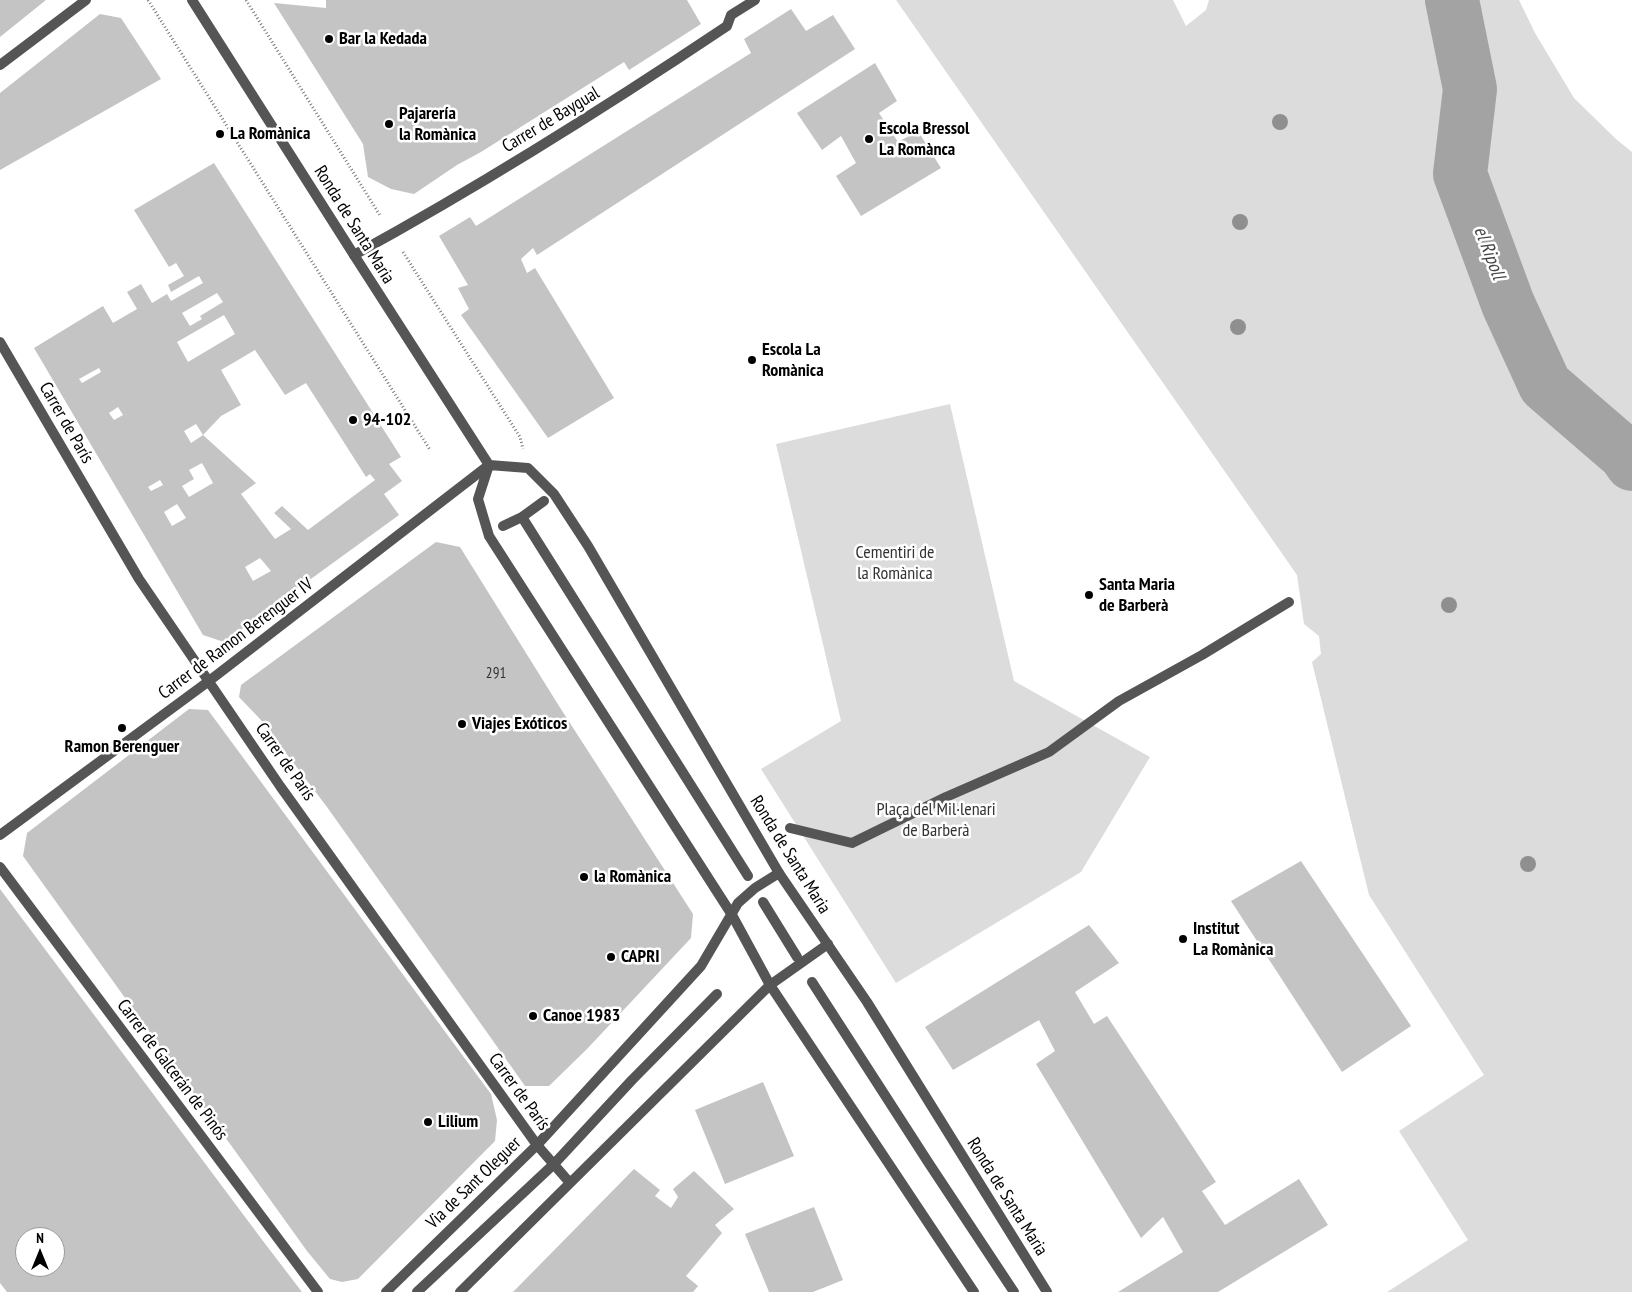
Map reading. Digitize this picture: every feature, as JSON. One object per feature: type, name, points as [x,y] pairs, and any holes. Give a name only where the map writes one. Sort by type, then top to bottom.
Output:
[{"type":"street","points":[[0,65],[86,0]]},
{"type":"street","name":"Ronda de Santa Maria","points":[[192,0],[489,466],[528,468],[554,494],[588,546],[779,872],[867,1002],[1047,1292]]},
{"type":"street","name":"Carrer de Baygual","points":[[354,256],[406,228],[621,97],[727,26],[731,15],[755,0]]},
{"type":"street","name":"Carrer de París","points":[[0,342],[139,579],[280,786],[537,1145],[570,1183]]},
{"type":"street","points":[[489,466],[478,500],[489,536],[732,915],[770,984],[974,1292]]},
{"type":"street","name":"Carrer de Ramon Berenguer IV","points":[[0,835],[209,681],[489,466]]},
{"type":"street","points":[[503,526],[522,517],[544,501]]},
{"type":"street","points":[[522,517],[748,876]]},
{"type":"street","points":[[790,828],[852,843],[946,796],[1049,752],[1119,701],[1289,602]]},
{"type":"street","name":"Carrer de Galcerán de Pinós","points":[[0,866],[318,1292]]},
{"type":"street","name":"Via de Sant Oleguer","points":[[386,1292],[537,1145],[701,966],[738,903],[755,888],[779,872]]},
{"type":"street","points":[[762,902],[797,956]]},
{"type":"street","points":[[460,1292],[770,984],[828,944]]},
{"type":"street","points":[[812,982],[1014,1292]]},
{"type":"street","points":[[417,1292],[554,1164],[632,1080],[717,994]]},
{"type":"path","points":[[148,0],[430,450]]},
{"type":"green space","points":[[896,0],[1173,0],[1186,26],[1206,10],[1209,0],[1519,0],[1535,33],[1574,98],[1632,152],[1632,1292],[1387,1292],[1468,1240],[1399,1131],[1484,1075],[1369,895],[1312,662],[1321,654],[1319,636],[1304,624],[1297,575]]},
{"type":"green space","points":[[950,404],[1014,681],[1150,757],[1081,872],[896,983],[761,769],[841,721],[776,444]]},
{"type":"building","points":[[0,0],[46,0],[0,37]]},
{"type":"building","points":[[326,0],[687,0],[701,24],[629,70],[624,62],[481,152],[457,165],[414,194],[391,189],[368,177],[363,144],[274,3],[326,8]]},
{"type":"building","points":[[791,9],[806,31],[833,15],[855,49],[537,255],[533,248],[521,259],[527,273],[535,268],[614,398],[548,438],[461,315],[469,309],[458,288],[468,285],[439,236],[470,217],[476,226],[751,53],[744,39]]},
{"type":"building","points":[[100,14],[121,18],[161,79],[0,170],[0,93]]},
{"type":"building","name":"Escola Bressol La Romànca","points":[[875,63],[897,101],[879,113],[898,142],[918,131],[941,168],[861,216],[836,176],[856,163],[841,136],[822,150],[797,113]]},
{"type":"building","points":[[214,163],[401,457],[389,464],[402,481],[384,494],[399,515],[224,642],[203,635],[34,348],[103,306],[113,323],[137,309],[127,292],[141,284],[152,303],[167,294],[171,301],[203,283],[199,276],[171,292],[168,285],[184,276],[176,263],[169,267],[134,210]],"holes":[[[217,293],[223,302],[200,316],[202,319],[190,326],[182,313]],[[224,315],[235,334],[188,362],[177,342]],[[255,350],[285,395],[306,383],[366,477],[370,474],[375,480],[308,530],[282,506],[274,513],[291,529],[275,539],[241,494],[256,483],[203,435],[221,416],[241,405],[221,370]],[[99,368],[101,372],[82,383],[79,379]],[[118,407],[123,415],[114,420],[109,413]],[[196,424],[203,435],[191,443],[184,431]],[[202,463],[213,483],[189,497],[182,486],[194,479],[189,470]],[[160,480],[163,485],[151,491],[148,487]],[[177,504],[186,518],[172,526],[164,512]],[[260,558],[271,571],[253,581],[245,567]]]},
{"type":"building","points":[[436,542],[460,547],[559,706],[693,914],[691,938],[587,1049],[549,1086],[525,1086],[327,807],[260,719],[239,697],[241,685]]},
{"type":"building","points":[[189,709],[208,710],[491,1094],[497,1120],[495,1141],[358,1279],[342,1282],[330,1279],[307,1251],[23,856],[27,833]]},
{"type":"building","points":[[1301,861],[1411,1026],[1342,1072],[1231,901]]},
{"type":"building","points":[[0,889],[302,1292],[7,1292],[0,1283]]},
{"type":"building","points":[[1089,925],[1119,963],[1075,992],[1094,1024],[1107,1016],[1216,1182],[1202,1191],[1225,1225],[1299,1179],[1328,1225],[1218,1292],[1118,1292],[1183,1252],[1163,1217],[1141,1238],[1036,1064],[1055,1051],[1039,1020],[953,1070],[925,1027]]},
{"type":"building","points":[[763,1082],[794,1156],[725,1184],[695,1110]]},
{"type":"building","points":[[634,1169],[660,1190],[655,1196],[671,1208],[678,1197],[673,1189],[694,1171],[734,1209],[715,1225],[722,1233],[686,1276],[698,1286],[693,1292],[513,1292]]},
{"type":"building","points":[[814,1207],[843,1280],[813,1292],[769,1292],[745,1234]]},
{"type":"waterway","name":"el Ripoll","points":[[1452,0],[1470,89],[1460,174],[1508,304],[1545,385],[1625,454],[1632,464]]},
{"type":"place","name":"Bar la Kedada","points":[[329,39]]},
{"type":"place","name":"Pajarería la Romànica","points":[[389,124]]},
{"type":"place","name":"La Romànica","points":[[220,134]]},
{"type":"place","name":"Escola Bressol La Romànca","points":[[869,139]]},
{"type":"place","name":"Escola La Romànica","points":[[752,360]]},
{"type":"place","name":"94-102","points":[[353,420]]},
{"type":"place","name":"Santa Maria de Barberà","points":[[1089,595]]},
{"type":"place","name":"Viajes Exóticos","points":[[462,724]]},
{"type":"place","name":"Ramon Berenguer","points":[[122,728]]},
{"type":"place","name":"la Romànica","points":[[584,877]]},
{"type":"place","name":"Institut La Romànica","points":[[1183,939]]},
{"type":"place","name":"CAPRI","points":[[611,957]]},
{"type":"place","name":"Canoe 1983","points":[[533,1016]]},
{"type":"place","name":"Lilium","points":[[428,1122]]},
{"type":"park label","name":"Cementiri de la Romànica","points":[[895,563]]},
{"type":"park label","name":"Plaça del Mil·lenari de Barberà","points":[[936,820]]}]
